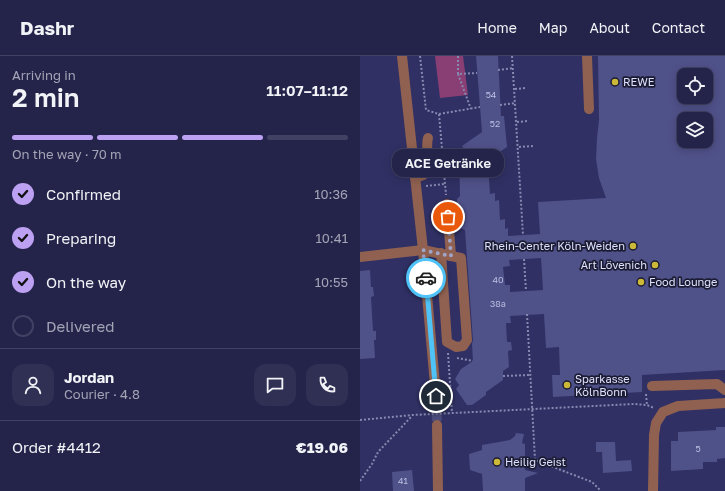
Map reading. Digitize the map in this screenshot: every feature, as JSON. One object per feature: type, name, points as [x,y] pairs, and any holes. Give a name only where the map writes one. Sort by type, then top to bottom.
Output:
[{"type":"street","points":[[402,56],[423,250],[436,396]]},
{"type":"street","points":[[587,56],[589,109]]},
{"type":"street","points":[[416,183],[428,169],[426,143],[428,138]]},
{"type":"street","points":[[360,257],[423,250],[446,255],[461,258],[467,340],[463,346],[456,347],[447,342],[446,255],[447,204]]},
{"type":"street","points":[[652,386],[717,384],[725,390]]},
{"type":"street","points":[[653,491],[654,435],[656,423],[663,412],[678,406],[725,403]]},
{"type":"street","points":[[437,425],[438,491]]},
{"type":"path","points":[[420,56],[426,110],[439,114],[480,107]]},
{"type":"path","points":[[458,56],[458,74],[471,109]]},
{"type":"path","points":[[512,56],[523,235]]},
{"type":"path","points":[[498,70],[513,68]]},
{"type":"path","points":[[458,74],[478,73]]},
{"type":"path","points":[[515,89],[526,88]]},
{"type":"path","points":[[500,105],[515,103]]},
{"type":"path","points":[[439,114],[447,204]]},
{"type":"path","points":[[517,122],[528,122]]},
{"type":"path","points":[[518,146],[533,146]]},
{"type":"path","points":[[416,183],[446,184]]},
{"type":"path","points":[[524,259],[526,291]]},
{"type":"path","points":[[527,314],[534,460],[592,482],[601,491]]},
{"type":"path","points":[[447,342],[452,413]]},
{"type":"path","points":[[448,356],[473,361]]},
{"type":"path","points":[[503,376],[530,375]]},
{"type":"path","points":[[360,420],[413,415],[634,404],[647,405],[663,412]]},
{"type":"path","points":[[360,481],[372,464],[378,452],[413,415]]},
{"type":"shaded area","points":[[435,56],[463,56],[468,95],[440,98]]},
{"type":"building","name":"Rhein-Center Köln-Weiden","points":[[476,56],[498,56],[501,116],[504,116],[507,147],[498,153],[500,155],[488,164],[490,194],[495,193],[495,201],[499,200],[500,220],[505,219],[505,229],[508,228],[508,236],[540,234],[538,202],[606,198],[599,178],[596,159],[599,120],[598,56],[725,56],[725,370],[642,375],[642,392],[553,397],[552,375],[560,375],[559,347],[546,348],[544,314],[510,316],[511,323],[506,323],[507,342],[511,342],[512,350],[508,351],[509,367],[503,371],[503,380],[486,392],[486,395],[472,405],[467,405],[456,389],[459,385],[455,379],[461,369],[473,361],[473,340],[465,230],[458,227],[457,199],[460,196],[459,152],[464,149],[462,146],[482,132]],"holes":[[[541,258],[543,290],[510,292],[510,285],[505,285],[503,267],[510,266],[509,260]]]},
{"type":"building","points":[[370,270],[371,287],[373,287],[374,296],[371,297],[373,331],[376,331],[376,340],[374,340],[375,358],[360,359],[360,271]]},
{"type":"building","points":[[716,427],[725,427],[725,458],[717,459],[717,462],[703,462],[703,469],[671,471],[671,441],[678,441],[678,432],[716,430]]},
{"type":"building","name":"Heilig Geist","points":[[516,433],[524,434],[522,443],[525,444],[525,470],[538,473],[525,478],[525,491],[483,491],[482,474],[470,470],[469,454],[482,450],[482,445],[510,440]]},
{"type":"building","points":[[596,442],[615,442],[616,461],[631,460],[632,471],[603,473],[602,452],[596,452]]},
{"type":"building","points":[[412,470],[414,491],[393,491],[392,472]]},
{"type":"tunnel","points":[[436,396],[437,425]]},
{"type":"way so far","points":[[426,278],[423,250],[451,256],[448,217]]},
{"type":"place","name":"REWE","points":[[615,82]]},
{"type":"place","name":"ACE Getränke","points":[[448,217]]},
{"type":"place","name":"Rhein-Center Köln-Weiden","points":[[633,246]]},
{"type":"place","name":"Art Lövenich","points":[[655,265]]},
{"type":"place","name":"Food Lounge","points":[[641,282]]},
{"type":"place","name":"Sparkasse KölnBonn","points":[[567,385]]},
{"type":"place","name":"Heilig Geist","points":[[497,462]]},
{"type":"route","points":[[426,278],[436,396]]}]
